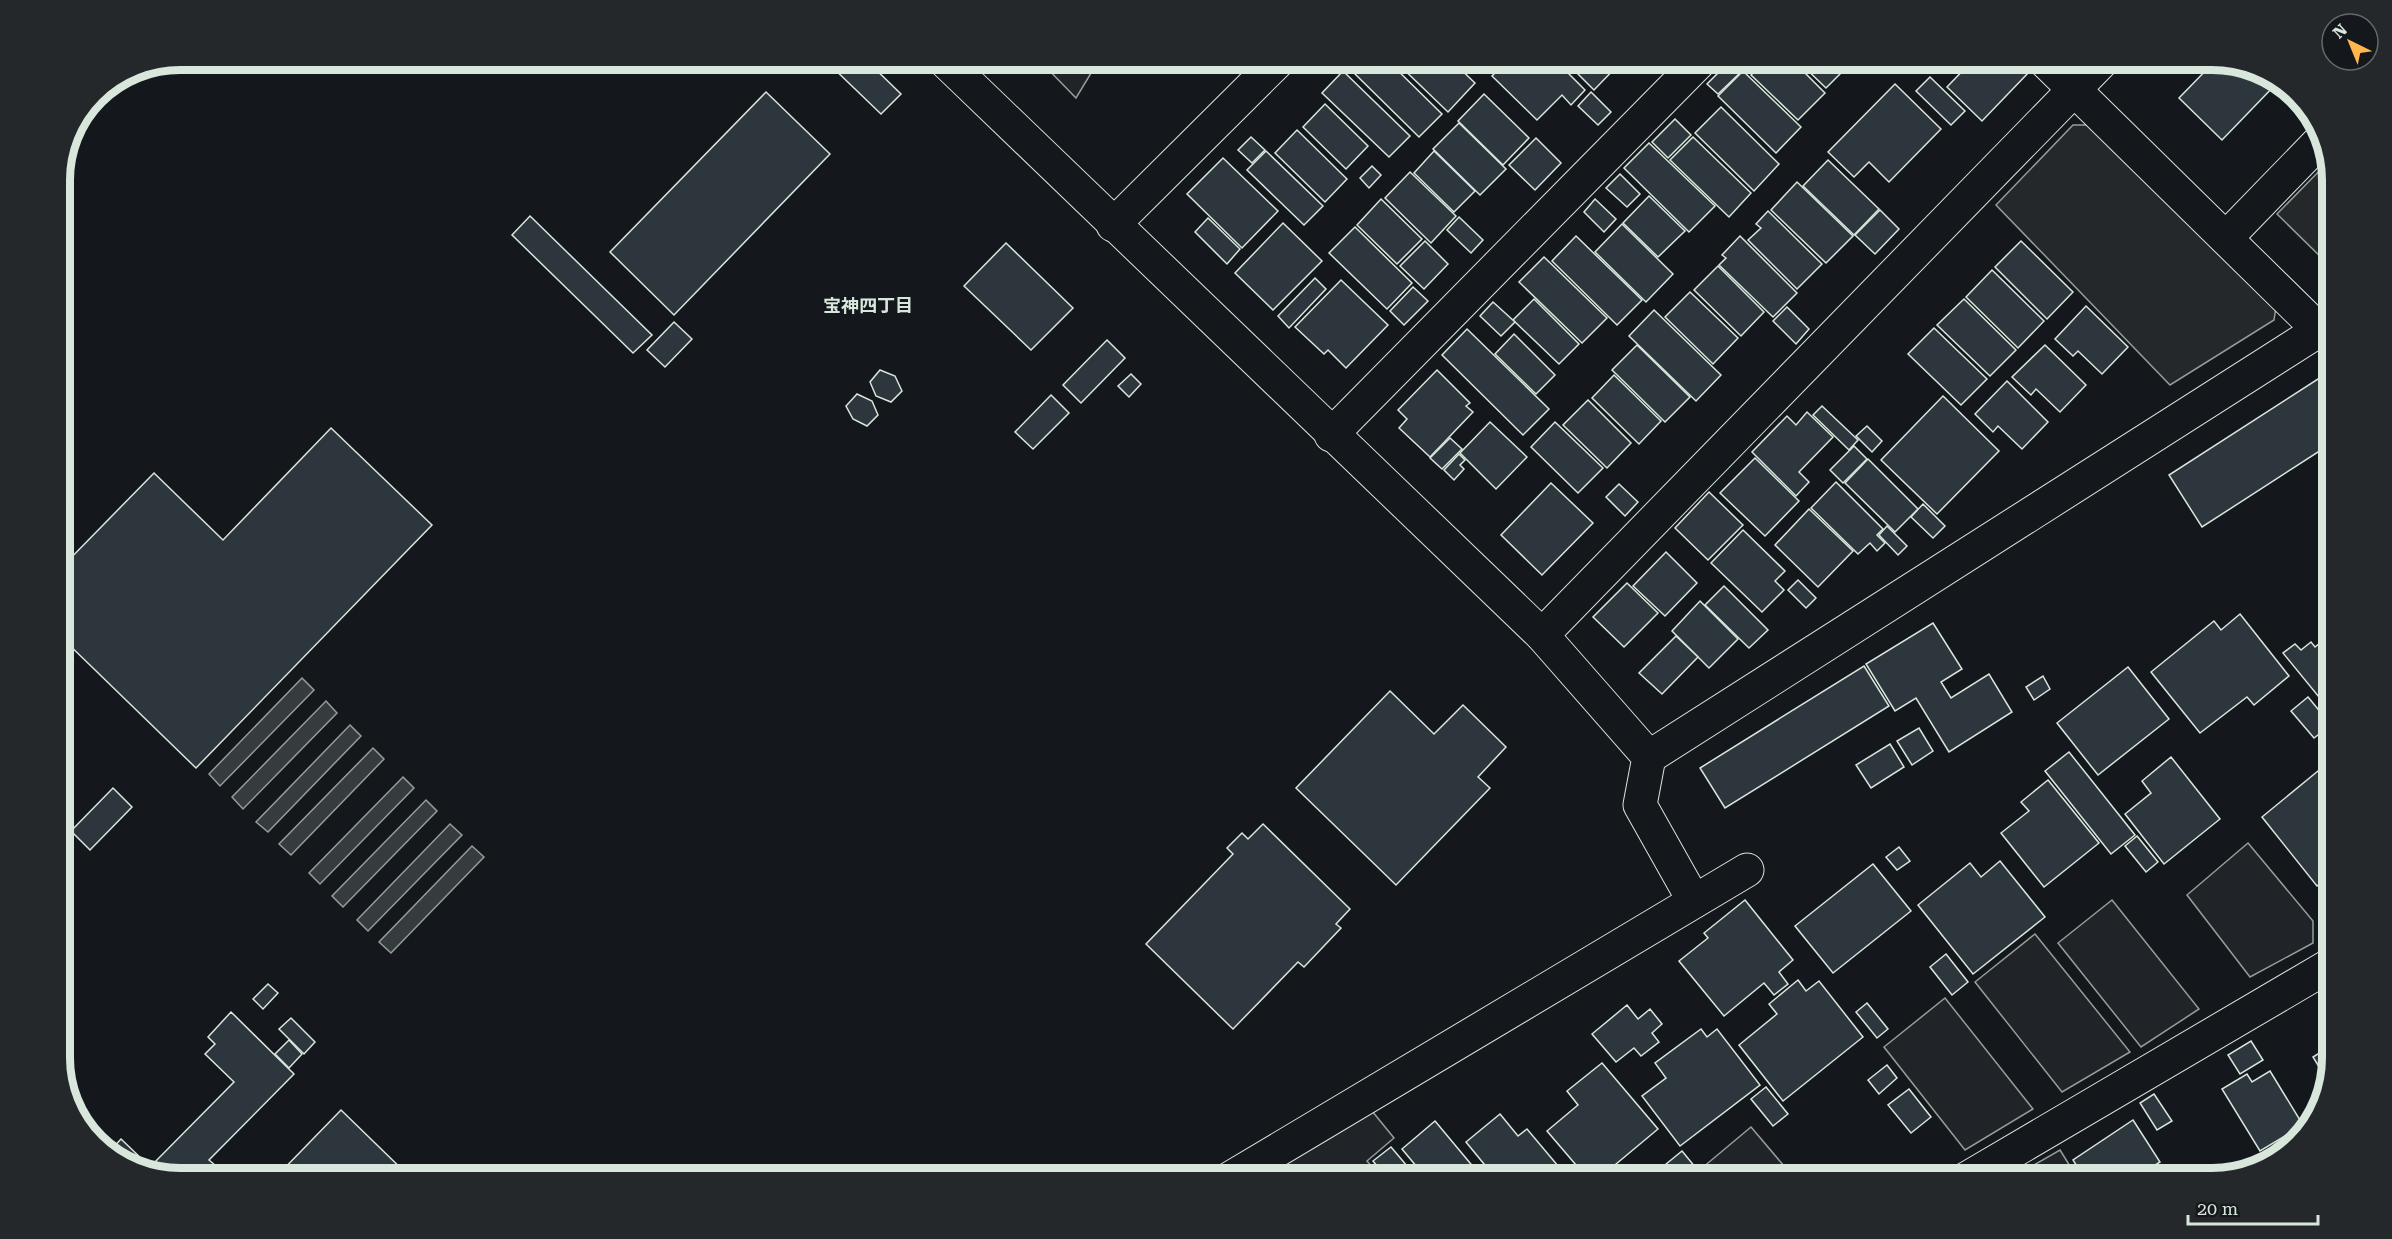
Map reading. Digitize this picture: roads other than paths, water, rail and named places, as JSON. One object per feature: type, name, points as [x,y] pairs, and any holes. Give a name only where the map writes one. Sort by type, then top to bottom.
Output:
[{"type":"street","points":[[954,70],[1331,435],[1542,635],[1649,757]]},
{"type":"street","points":[[1113,225],[1269,70]]},
{"type":"street","points":[[1331,435],[1691,70]]},
{"type":"street","points":[[2054,70],[2226,238],[2321,323]]},
{"type":"street","points":[[1542,635],[2093,70]]},
{"type":"street","points":[[2226,238],[2316,145]]},
{"type":"street","points":[[1694,901],[1640,805],[1649,757],[2321,328]]},
{"type":"street","points":[[1248,1168],[1747,870]]},
{"type":"street","points":[[1985,1168],[2322,970]]},
{"type":"district","name":"宝神四丁目","points":[[868,306]]}]
